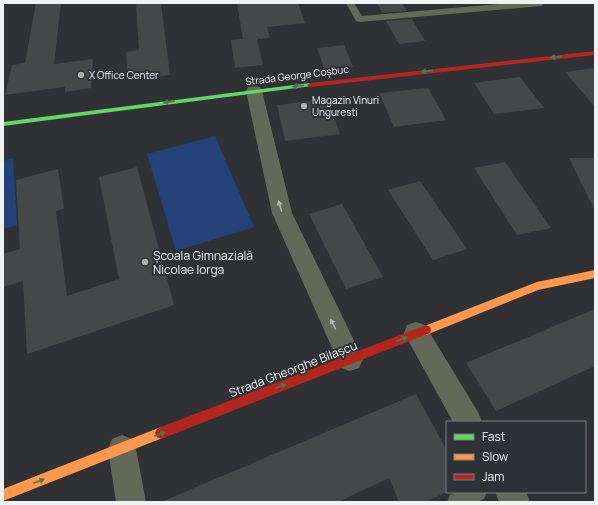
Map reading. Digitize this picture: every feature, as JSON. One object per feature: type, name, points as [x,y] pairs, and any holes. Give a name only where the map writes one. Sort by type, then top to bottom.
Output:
[{"type":"street","name":"Strada George Coșbuc","points":[[3,124],[254,91],[595,53]]},
{"type":"street","points":[[254,91],[282,213],[350,359]]},
{"type":"street","name":"Strada Gheorghe Bilașcu","points":[[3,495],[537,286],[595,274]]},
{"type":"street","points":[[416,333],[467,421]]},
{"type":"street","points":[[122,449],[131,502]]},
{"type":"street","points":[[510,493],[515,502]]},
{"type":"lane","points":[[350,3],[359,20],[541,3]]},
{"type":"lane","points":[[457,502],[475,493]]},
{"type":"shaded area","points":[[215,136],[254,227],[176,251],[147,154]]},
{"type":"shaded area","points":[[13,158],[17,225],[3,229],[3,161]]},
{"type":"building","points":[[36,3],[61,3],[54,64],[93,59],[91,88],[65,92],[65,87],[5,95],[12,65],[25,63]]},
{"type":"building","points":[[136,3],[161,3],[170,75],[128,81],[126,52],[139,50]]},
{"type":"building","points":[[237,3],[298,3],[305,23],[267,27],[270,38],[257,39],[263,65],[235,68],[231,40],[243,39]]},
{"type":"building","points":[[377,3],[402,3],[407,11],[382,13]]},
{"type":"building","points":[[412,19],[425,41],[399,44],[386,21]]},
{"type":"building","points":[[344,45],[353,67],[325,70],[317,48]]},
{"type":"building","points":[[595,68],[595,107],[565,72]]},
{"type":"building","points":[[520,77],[544,108],[494,114],[474,83]]},
{"type":"building","points":[[428,88],[446,120],[394,127],[379,93]]},
{"type":"building","points":[[328,99],[340,134],[285,141],[277,105]]},
{"type":"building","points":[[569,158],[595,158],[595,211]]},
{"type":"building","points":[[505,162],[551,228],[517,235],[474,168]]},
{"type":"building","points":[[137,167],[174,305],[27,354],[23,281],[3,287],[3,254],[20,249],[16,180],[58,169],[64,209],[56,211],[67,296],[119,279],[99,177]]},
{"type":"building","points":[[420,181],[467,249],[433,260],[388,190]]},
{"type":"building","points":[[342,204],[383,277],[346,289],[309,214]]},
{"type":"building","points":[[595,309],[595,366],[496,411],[466,363]]},
{"type":"building","points":[[416,394],[446,449],[446,492],[425,502],[399,502],[389,478],[338,502],[161,502]]},
{"type":"traffic: fast","points":[[3,124],[310,85]]},
{"type":"traffic: slow","points":[[426,330],[537,286],[595,274]]},
{"type":"traffic: slow","points":[[3,495],[161,433]]},
{"type":"traffic: jam","points":[[310,85],[595,53]]},
{"type":"traffic: jam","points":[[161,433],[426,330]]},
{"type":"place","name":"X Office Center","points":[[81,75]]},
{"type":"place","name":"Magazin Vinuri Unguresti","points":[[304,106]]},
{"type":"place","name":"Școala Gimnazială Nicolae Iorga","points":[[145,262]]}]
